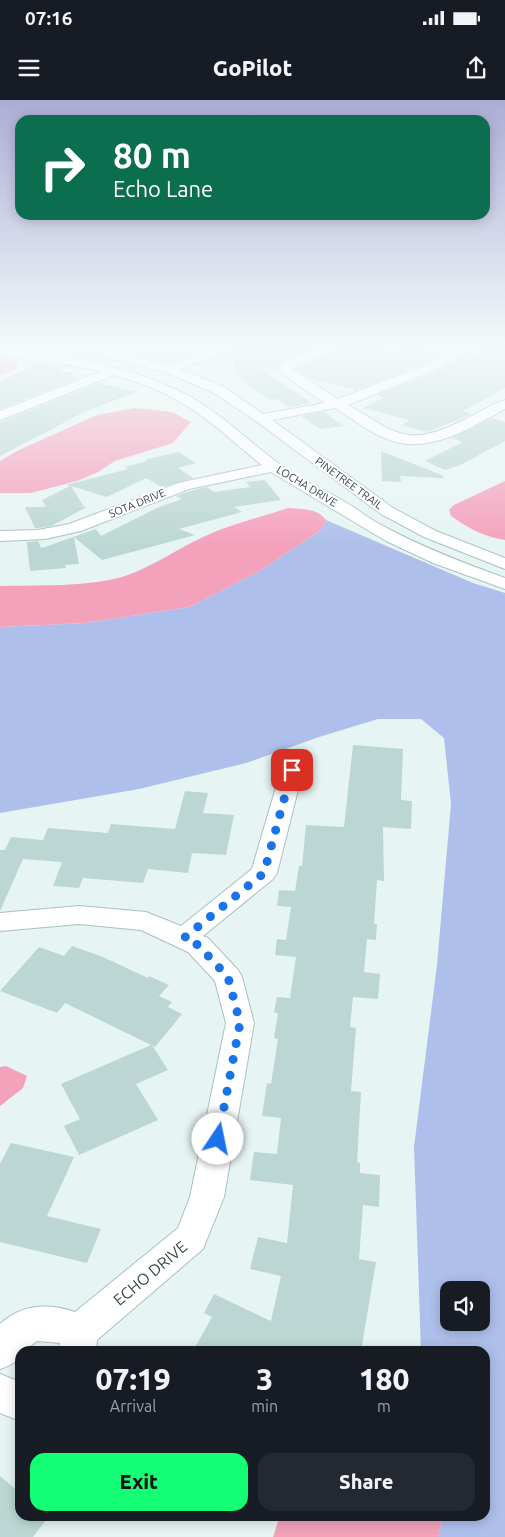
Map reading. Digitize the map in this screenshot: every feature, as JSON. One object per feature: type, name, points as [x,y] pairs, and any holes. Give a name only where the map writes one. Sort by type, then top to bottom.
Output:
[{"type":"street","name":"LOCHA DRIVE","points":[[205,413],[275,467],[376,529],[446,562],[505,584]]},
{"type":"street","name":"PINETREE TRAIL","points":[[254,413],[396,516],[459,547],[505,564]]},
{"type":"street","points":[[261,418],[288,413]]},
{"type":"street","points":[[352,413],[390,436],[413,441],[448,433],[487,413]]},
{"type":"street","name":"SOTA DRIVE","points":[[0,536],[36,535],[60,531],[92,521],[173,489],[230,475],[275,467]]},
{"type":"street","points":[[184,938],[264,873],[292,770]]},
{"type":"street","name":"ECHO DRIVE","points":[[0,922],[79,915],[146,921],[198,945],[228,977],[240,1023],[207,1197],[191,1238],[79,1341],[53,1322],[28,1324],[0,1350]]},
{"type":"street","points":[[0,1393],[15,1400]]},
{"type":"shaded area","points":[[108,413],[174,413],[191,422],[173,443],[115,461],[98,472],[77,481],[31,493],[0,493],[0,461],[17,451],[97,415]]},
{"type":"shaded area","points":[[505,481],[505,540],[490,537],[476,531],[451,516],[449,510],[454,505]]},
{"type":"shaded area","points":[[288,508],[314,511],[326,520],[325,524],[318,532],[258,572],[189,607],[85,623],[0,627],[0,586],[78,584],[122,577],[143,569],[212,533]]},
{"type":"shaded area","points":[[326,520],[473,583],[505,593],[505,1537],[438,1537],[442,1521],[490,1521],[490,1346],[421,1346],[414,1147],[437,965],[451,804],[444,738],[421,719],[378,719],[319,737],[246,763],[139,789],[0,813],[0,627],[85,623],[189,607],[258,572],[318,532]]},
{"type":"shaded area","points":[[6,1066],[27,1076],[23,1088],[0,1106],[0,1067]]},
{"type":"shaded area","points":[[278,1521],[442,1521],[438,1537],[273,1537]]},
{"type":"building","points":[[23,413],[82,413],[0,456],[0,422]]},
{"type":"building","points":[[326,413],[344,426],[320,429],[301,416]]},
{"type":"building","points":[[383,413],[472,414],[427,432],[401,425],[410,420]]},
{"type":"building","points":[[492,418],[505,422],[505,441],[460,465],[445,470],[425,461],[463,442],[451,438]]},
{"type":"building","points":[[381,451],[444,476],[443,478],[400,476],[401,482],[382,481]]},
{"type":"building","points":[[178,452],[196,463],[178,468],[193,478],[162,487],[146,478],[107,497],[71,486],[84,507],[87,507],[51,526],[35,528],[25,507],[46,507],[42,500],[70,486],[66,485],[128,469],[125,467]]},
{"type":"building","points":[[265,480],[281,500],[234,507],[242,512],[179,529],[195,535],[102,560],[74,537],[79,564],[65,565],[66,568],[30,571],[27,542],[38,541],[41,548],[96,529],[101,536],[159,507],[182,499],[176,496],[190,491],[207,487],[214,492],[250,487],[246,482]]},
{"type":"building","points":[[353,745],[403,749],[401,800],[412,801],[411,829],[383,827],[384,881],[377,880],[374,924],[377,924],[376,940],[367,939],[364,972],[380,974],[378,999],[353,997],[350,1027],[356,1028],[351,1091],[361,1092],[357,1162],[360,1163],[360,1173],[380,1175],[379,1207],[363,1205],[359,1259],[376,1262],[362,1346],[196,1346],[212,1317],[204,1313],[214,1294],[271,1321],[281,1276],[250,1269],[258,1237],[287,1243],[293,1185],[250,1180],[254,1152],[277,1154],[281,1118],[262,1116],[267,1083],[271,1084],[278,1039],[274,1038],[278,1013],[274,1013],[277,997],[290,998],[296,957],[275,955],[277,939],[286,940],[291,907],[277,906],[279,890],[295,891],[299,866],[302,866],[306,825],[344,827]]},
{"type":"building","points":[[185,791],[208,793],[203,813],[234,815],[226,855],[192,853],[188,873],[148,869],[143,883],[83,878],[79,888],[53,886],[62,862],[23,859],[0,911],[0,850],[5,850],[11,837],[43,840],[48,828],[108,833],[111,824],[175,829]]},
{"type":"building","points":[[72,946],[169,985],[159,996],[172,1002],[168,1007],[182,1014],[155,1047],[152,1045],[168,1070],[136,1084],[158,1120],[79,1155],[64,1126],[80,1119],[61,1084],[151,1045],[65,1003],[57,1013],[0,991],[39,947],[64,956]]},
{"type":"building","points":[[11,1143],[74,1157],[47,1216],[101,1229],[87,1263],[0,1242],[0,1164]]},
{"type":"building","points":[[0,1476],[15,1489],[15,1521],[45,1521],[33,1537],[0,1537]]},
{"type":"route","points":[[218,1139],[240,1023],[228,977],[198,945],[184,938],[264,873],[292,770]]}]
